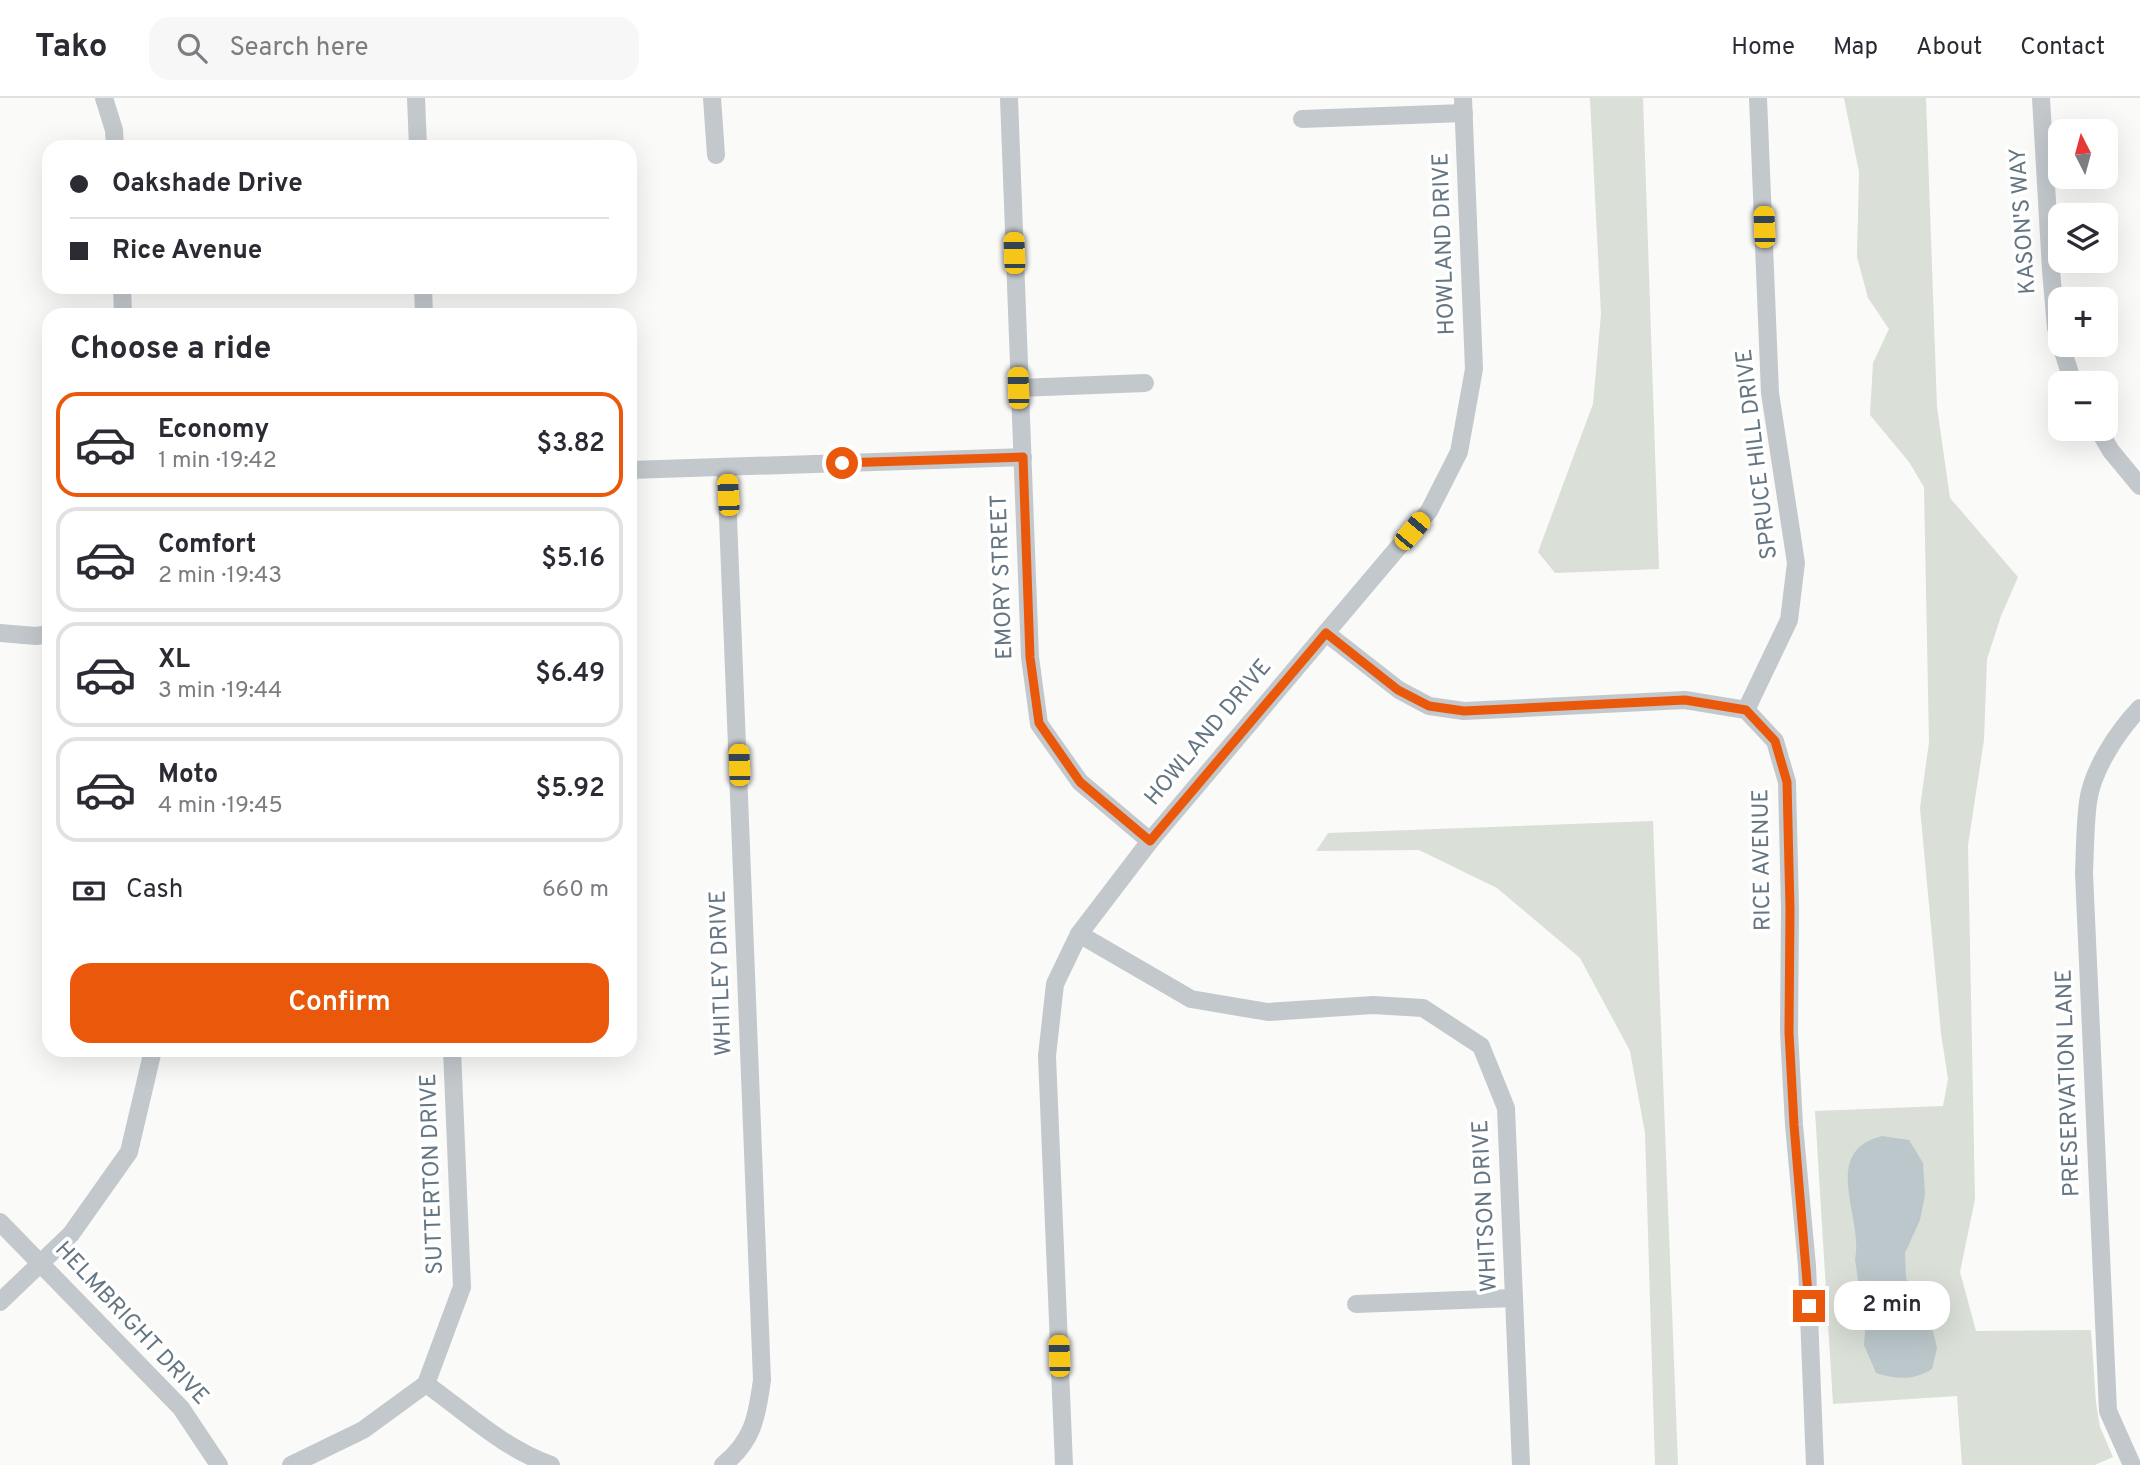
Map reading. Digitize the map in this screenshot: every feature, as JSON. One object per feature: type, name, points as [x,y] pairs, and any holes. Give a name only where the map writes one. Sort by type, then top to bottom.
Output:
[{"type":"street","points":[[104,98],[115,140]]},
{"type":"street","points":[[416,98],[418,140]]},
{"type":"street","points":[[712,98],[716,155]]},
{"type":"street","name":"EMORY STREET","points":[[1009,98],[1030,657],[1039,723],[1080,782],[1150,841]]},
{"type":"street","name":"SPRUCE HILL DRIVE","points":[[1746,710],[1789,620],[1796,562],[1770,393],[1758,98]]},
{"type":"street","name":"KASON'S WAY","points":[[2041,98],[2052,287]]},
{"type":"street","points":[[1302,119],[1463,105]]},
{"type":"street","name":"HOWLAND DRIVE","points":[[1063,1465],[1047,1056],[1055,984],[1079,934],[1150,841],[1429,511],[1459,452],[1474,369],[1463,105]]},
{"type":"street","points":[[1018,388],[1145,383]]},
{"type":"street","points":[[2105,441],[2140,485]]},
{"type":"street","points":[[637,470],[1023,457]]},
{"type":"street","name":"WHITLEY DRIVE","points":[[723,1465],[740,1451],[757,1418],[762,1380],[726,467]]},
{"type":"street","points":[[0,633],[42,635]]},
{"type":"street","points":[[1326,633],[1398,690],[1429,706],[1464,711],[1685,700],[1746,710]]},
{"type":"street","name":"PRESERVATION LANE","points":[[2132,1465],[2108,1411],[2084,873],[2088,800],[2096,776],[2115,740],[2140,708]]},
{"type":"street","name":"RICE AVENUE","points":[[1746,710],[1775,741],[1787,782],[1789,1032],[1794,1125],[1807,1266],[1815,1465]]},
{"type":"street","name":"WHITSON DRIVE","points":[[1079,934],[1191,999],[1268,1012],[1373,1005],[1423,1008],[1481,1046],[1506,1108],[1521,1465]]},
{"type":"street","points":[[0,1302],[71,1234],[129,1152],[151,1057]]},
{"type":"street","name":"SUTTERTON DRIVE","points":[[426,1384],[462,1287],[452,1057]]},
{"type":"street","name":"HELMBRIGHT DRIVE","points":[[0,1223],[181,1408],[219,1465]]},
{"type":"street","points":[[1356,1304],[1514,1298]]},
{"type":"street","points":[[291,1465],[363,1430],[426,1384],[495,1437],[551,1465]]},
{"type":"shaded area","points":[[1590,98],[1643,98],[1659,569],[1555,573],[1538,552],[1593,404],[1601,314]]},
{"type":"shaded area","points":[[1844,98],[1926,98],[1937,407],[1950,498],[2018,577],[2001,616],[1987,659],[1984,740],[1968,845],[1975,1199],[1960,1272],[1976,1331],[2091,1330],[2100,1427],[2113,1457],[2095,1465],[1962,1465],[1957,1396],[1833,1404],[1815,1111],[1943,1106],[1948,1079],[1941,1033],[1920,808],[1929,742],[1924,487],[1909,462],[1870,415],[1873,363],[1889,329],[1868,298],[1857,257],[1859,172]]},
{"type":"shaded area","points":[[1653,821],[1678,1465],[1655,1465],[1645,1133],[1630,1051],[1580,958],[1497,888],[1419,850],[1316,851],[1328,833]]},
{"type":"shaded area","points":[[1882,1136],[1909,1140],[1923,1163],[1925,1195],[1920,1220],[1905,1253],[1906,1278],[1932,1327],[1937,1348],[1932,1369],[1911,1377],[1897,1378],[1876,1373],[1864,1345],[1865,1331],[1855,1259],[1856,1243],[1848,1171],[1852,1156],[1863,1144]]},
{"type":"route","points":[[842,463],[1023,457],[1030,657],[1039,723],[1080,782],[1150,841],[1326,633],[1398,690],[1429,706],[1464,711],[1685,700],[1746,710],[1775,741],[1787,782],[1789,1032],[1809,1306]]}]
